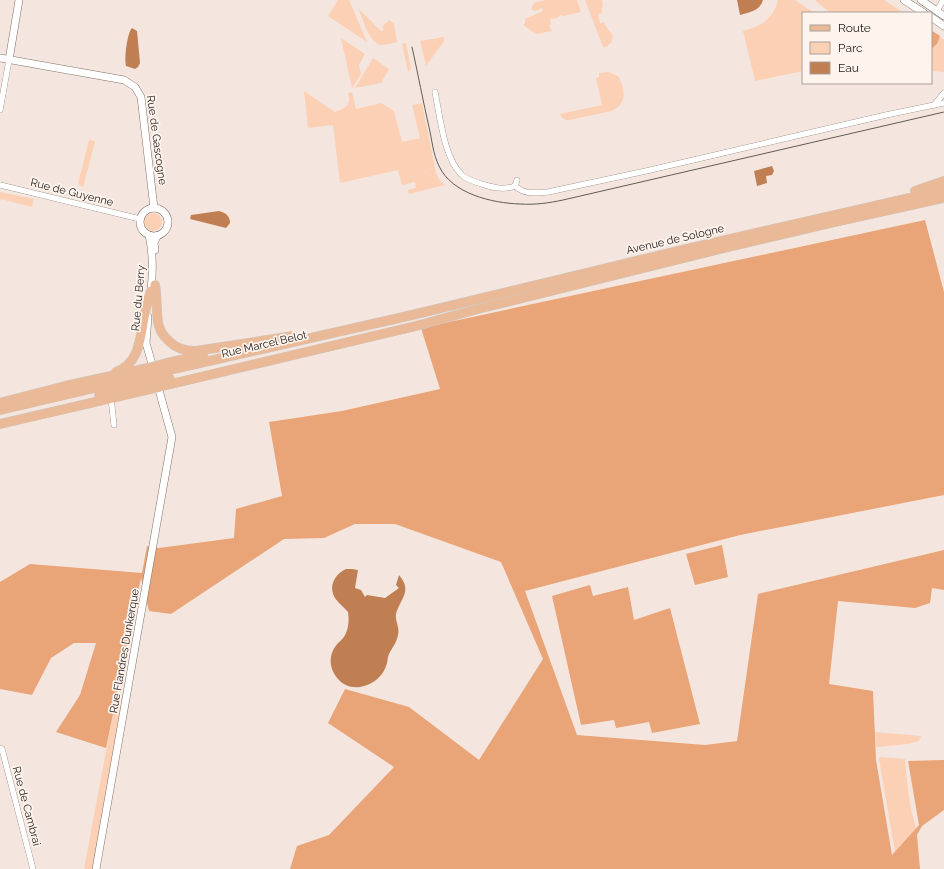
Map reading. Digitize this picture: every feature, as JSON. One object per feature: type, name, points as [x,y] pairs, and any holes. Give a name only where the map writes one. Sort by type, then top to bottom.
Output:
[{"type":"main road","points":[[644,259],[701,239],[909,193],[944,181]]},
{"type":"main road","name":"Avenue de Sologne","points":[[412,315],[644,259],[944,190]]},
{"type":"main road","points":[[870,215],[944,198]]},
{"type":"main road","points":[[870,215],[944,203]]},
{"type":"main road","name":"Rue Marcel Belot","points":[[55,402],[150,375],[169,374],[478,309],[720,249],[870,215]]},
{"type":"main road","points":[[153,288],[157,296],[159,329],[163,336],[172,344],[186,351],[235,346],[412,315]]},
{"type":"main road","points":[[0,403],[118,372],[126,366],[132,360],[139,343],[145,312],[153,288]]},
{"type":"main road","name":"Rue Marcel Belot","points":[[169,374],[412,315]]},
{"type":"main road","points":[[77,383],[169,374],[235,346]]},
{"type":"main road","points":[[0,424],[111,398],[150,375]]},
{"type":"main road","points":[[0,410],[55,402]]},
{"type":"main road","points":[[0,419],[55,402]]},
{"type":"street","points":[[0,110],[19,0]]},
{"type":"street","points":[[904,0],[922,12]]},
{"type":"street","points":[[921,0],[944,16]]},
{"type":"street","points":[[937,11],[943,0]]},
{"type":"street","points":[[932,18],[944,26]]},
{"type":"street","name":"Rue de Gascogne","points":[[0,58],[124,80],[135,87],[141,97],[154,208]]},
{"type":"street","points":[[435,92],[448,152],[453,165],[463,176],[481,184],[508,189],[515,186],[517,180]]},
{"type":"street","points":[[933,106],[944,93]]},
{"type":"street","points":[[515,186],[525,192],[548,192],[944,103]]},
{"type":"street","name":"Rue de Guyenne","points":[[0,185],[140,219]]},
{"type":"street","points":[[150,208],[154,208],[162,210],[168,221],[164,232],[153,235],[142,229],[140,219],[144,212],[150,208]]},
{"type":"street","name":"Rue du Berry","points":[[153,235],[156,267],[149,337],[150,375],[172,437]]},
{"type":"street","points":[[111,398],[114,425]]},
{"type":"street","name":"Rue Flandres Dunkerque","points":[[96,869],[172,437]]},
{"type":"street","name":"Rue de Cambrai","points":[[0,748],[2,749],[33,869]]},
{"type":"green space","points":[[338,0],[349,0],[367,42],[328,16]]},
{"type":"green space","points":[[545,0],[577,0],[581,12],[564,16],[561,15],[557,18],[550,19],[551,24],[549,26],[552,31],[536,34],[523,25],[525,23],[525,19],[543,11],[542,8],[535,11],[531,9],[534,3]]},
{"type":"green space","points":[[585,0],[602,0],[602,13],[598,14],[600,23],[604,22],[612,34],[611,43],[606,47],[603,47]]},
{"type":"green space","points":[[778,0],[795,0],[813,12],[802,12],[802,71],[755,81],[743,31],[756,27],[766,21],[776,6]]},
{"type":"green space","points":[[815,0],[884,0],[902,12],[829,12]]},
{"type":"green space","points":[[358,8],[381,31],[384,30],[382,27],[389,20],[394,24],[397,42],[381,45],[373,40],[364,24]]},
{"type":"green space","points":[[932,32],[944,40],[944,72],[932,71]]},
{"type":"green space","points":[[444,37],[444,41],[426,66],[420,41]]},
{"type":"green space","points":[[341,38],[365,54],[359,65],[361,74],[352,88]]},
{"type":"green space","points":[[406,43],[411,69],[408,72],[402,44]]},
{"type":"green space","points":[[373,58],[389,69],[381,83],[355,88]]},
{"type":"green space","points":[[609,72],[618,76],[623,86],[623,101],[617,108],[612,111],[569,120],[562,118],[560,114],[602,105],[596,78],[599,77],[599,73]]},
{"type":"green space","points":[[304,91],[335,112],[347,106],[349,100],[348,93],[352,92],[356,109],[381,103],[394,111],[402,142],[420,138],[412,105],[422,103],[436,173],[444,184],[384,144],[445,185],[409,194],[408,190],[416,188],[415,182],[402,185],[398,170],[340,183],[333,125],[308,128]]},
{"type":"green space","points":[[89,140],[95,142],[83,187],[78,184]]},
{"type":"green space","points":[[0,192],[34,199],[32,207],[1,199],[0,201]]},
{"type":"green space","points":[[153,213],[157,214],[161,218],[161,226],[157,230],[153,231],[149,230],[145,226],[144,222],[145,218],[149,214]]},
{"type":"green space","points":[[124,696],[93,869],[84,869],[115,703]]},
{"type":"green space","points":[[875,732],[921,736],[919,741],[908,744],[876,747]]},
{"type":"green space","points":[[880,757],[905,759],[910,802],[916,828],[895,852],[879,759]]},
{"type":"shaded area","points":[[932,31],[940,36],[937,44],[932,48]]},
{"type":"shaded area","points":[[925,220],[944,292],[944,495],[740,535],[525,591],[577,735],[705,745],[737,741],[758,594],[944,550],[944,590],[932,588],[930,603],[915,608],[838,601],[829,684],[873,691],[876,760],[892,855],[919,825],[908,761],[944,760],[944,810],[922,826],[917,835],[920,869],[290,869],[297,846],[329,835],[394,767],[328,723],[345,689],[409,707],[479,760],[543,659],[501,562],[395,524],[355,524],[324,538],[284,539],[171,614],[149,611],[141,578],[106,748],[56,732],[80,695],[96,643],[74,643],[51,658],[32,695],[0,689],[0,582],[30,564],[142,573],[147,546],[159,548],[234,538],[236,509],[282,496],[269,422],[342,411],[440,389],[421,328]]},
{"type":"shaded area","points":[[722,545],[728,577],[695,585],[686,554]]},
{"type":"shaded area","points":[[590,585],[593,596],[628,587],[634,620],[670,608],[700,724],[652,733],[649,722],[616,728],[614,720],[581,725],[552,596]]},
{"type":"water","points":[[737,0],[763,0],[760,7],[757,9],[740,15]]},
{"type":"water","points":[[132,28],[137,31],[140,63],[135,69],[126,66],[125,63],[127,40]]},
{"type":"water","points":[[772,166],[774,171],[772,175],[766,176],[767,183],[757,186],[754,171]]},
{"type":"water","points":[[219,211],[226,214],[229,218],[230,223],[226,228],[190,219],[191,215]]},
{"type":"water","points":[[346,569],[358,570],[355,588],[361,590],[365,597],[367,595],[385,598],[399,588],[396,585],[399,575],[405,586],[404,595],[396,614],[398,632],[396,643],[388,656],[387,664],[383,672],[374,681],[363,686],[356,687],[344,684],[336,677],[331,662],[332,652],[345,635],[349,620],[348,612],[336,600],[332,589],[336,577]]},
{"type":"tram line","points":[[412,47],[434,152],[439,166],[445,176],[453,184],[474,195],[497,202],[537,204],[563,200],[944,112]]}]
